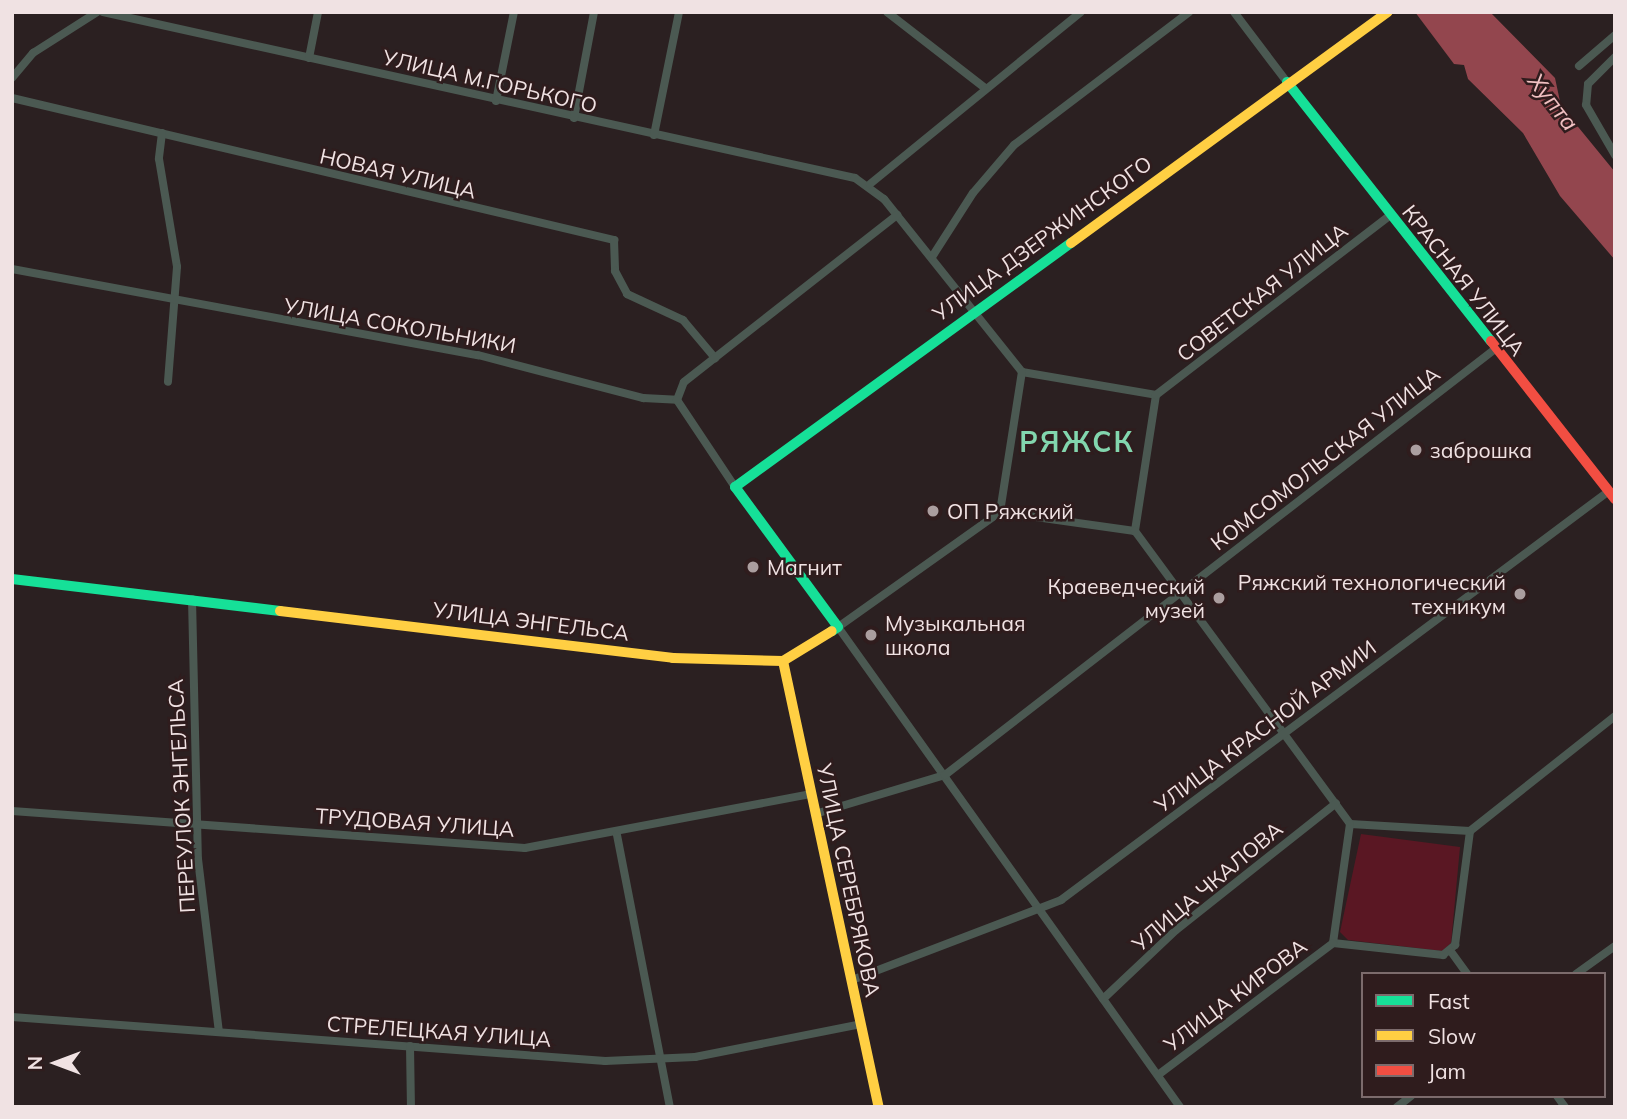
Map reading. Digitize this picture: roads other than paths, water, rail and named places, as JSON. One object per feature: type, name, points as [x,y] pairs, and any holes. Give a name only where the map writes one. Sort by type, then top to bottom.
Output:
[{"type":"main road","name":"УЛИЦА ДЗЕРЖИНСКОГО","points":[[736,487],[1287,82],[1388,12]]},
{"type":"main road","name":"КРАСНАЯ УЛИЦА","points":[[1287,82],[1389,216],[1612,495]]},
{"type":"main road","points":[[736,487],[838,627],[783,662]]},
{"type":"main road","name":"УЛИЦА ЭНГЕЛЬСА","points":[[12,579],[673,658],[783,662]]},
{"type":"main road","name":"УЛИЦА СЕРЕБРЯКОВА","points":[[783,662],[879,1107]]},
{"type":"street","points":[[12,78],[33,52],[97,12]]},
{"type":"street","name":"УЛИЦА М.ГОРЬКОГО","points":[[103,12],[870,184]]},
{"type":"street","points":[[309,58],[318,12]]},
{"type":"street","points":[[496,101],[514,12]]},
{"type":"street","points":[[574,118],[594,12]]},
{"type":"street","points":[[654,135],[678,12]]},
{"type":"street","points":[[887,12],[954,58],[985,88]]},
{"type":"street","points":[[1081,12],[870,184],[932,257],[973,313],[1022,372],[1156,395],[1135,531]]},
{"type":"street","points":[[932,257],[1014,145],[1189,12]]},
{"type":"street","points":[[1234,12],[1287,82]]},
{"type":"street","points":[[1579,66],[1615,35]]},
{"type":"street","points":[[1615,57],[1588,84],[1586,105],[1615,155]]},
{"type":"street","name":"НОВАЯ УЛИЦА","points":[[12,98],[614,240],[615,271],[627,293],[683,320],[715,358]]},
{"type":"street","points":[[162,134],[175,299],[168,382]]},
{"type":"street","points":[[736,487],[677,400],[684,382],[897,215]]},
{"type":"street","name":"СОВЕТСКАЯ УЛИЦА","points":[[1156,395],[1389,216]]},
{"type":"street","name":"УЛИЦА СОКОЛЬНИКИ","points":[[12,269],[478,355],[643,398],[677,400]]},
{"type":"street","name":"КОМСОМОЛЬСКАЯ УЛИЦА","points":[[945,775],[1494,349]]},
{"type":"street","points":[[1000,512],[1022,372]]},
{"type":"street","name":"УЛИЦА КРАСНОЙ АРМИИ","points":[[852,980],[1042,911],[1612,495]]},
{"type":"street","points":[[1180,1107],[838,627],[1000,512],[1135,531],[1181,590],[1350,824],[1333,943],[1452,953]]},
{"type":"street","name":"ПЕРЕУЛОК ЭНГЕЛЬСА","points":[[192,599],[197,824],[219,1032]]},
{"type":"street","points":[[1350,824],[1471,831],[1615,716]]},
{"type":"street","points":[[815,814],[945,775]]},
{"type":"street","name":"ТРУДОВАЯ УЛИЦА","points":[[12,811],[525,848],[617,835],[810,794]]},
{"type":"street","name":"УЛИЦА ЧКАЛОВА","points":[[1103,999],[1176,930],[1336,803]]},
{"type":"street","points":[[1466,972],[1452,953],[1471,831]]},
{"type":"street","points":[[617,835],[658,1061],[670,1107]]},
{"type":"street","name":"УЛИЦА КИРОВА","points":[[1158,1075],[1333,943]]},
{"type":"street","points":[[1579,972],[1615,946]]},
{"type":"street","name":"СТРЕЛЕЦКАЯ УЛИЦА","points":[[12,1017],[658,1061],[861,1024]]},
{"type":"street","points":[[410,1046],[411,1107]]},
{"type":"water","name":"Хупта","points":[[1415,12],[1490,12],[1555,78],[1561,106],[1615,172],[1615,260],[1560,196],[1523,133],[1468,79],[1464,65],[1454,64]]},
{"type":"place","name":"заброшка","points":[[1416,450]]},
{"type":"place","name":"ОП Ряжский","points":[[933,511]]},
{"type":"place","name":"Магнит","points":[[753,567]]},
{"type":"place","name":"Ряжский технологический техникум","points":[[1520,594]]},
{"type":"place","name":"Краеведческий музей","points":[[1219,598]]},
{"type":"place","name":"Музыкальная школа","points":[[871,635]]},
{"type":"district","name":"РЯЖСК","points":[[1077,442]]}]
